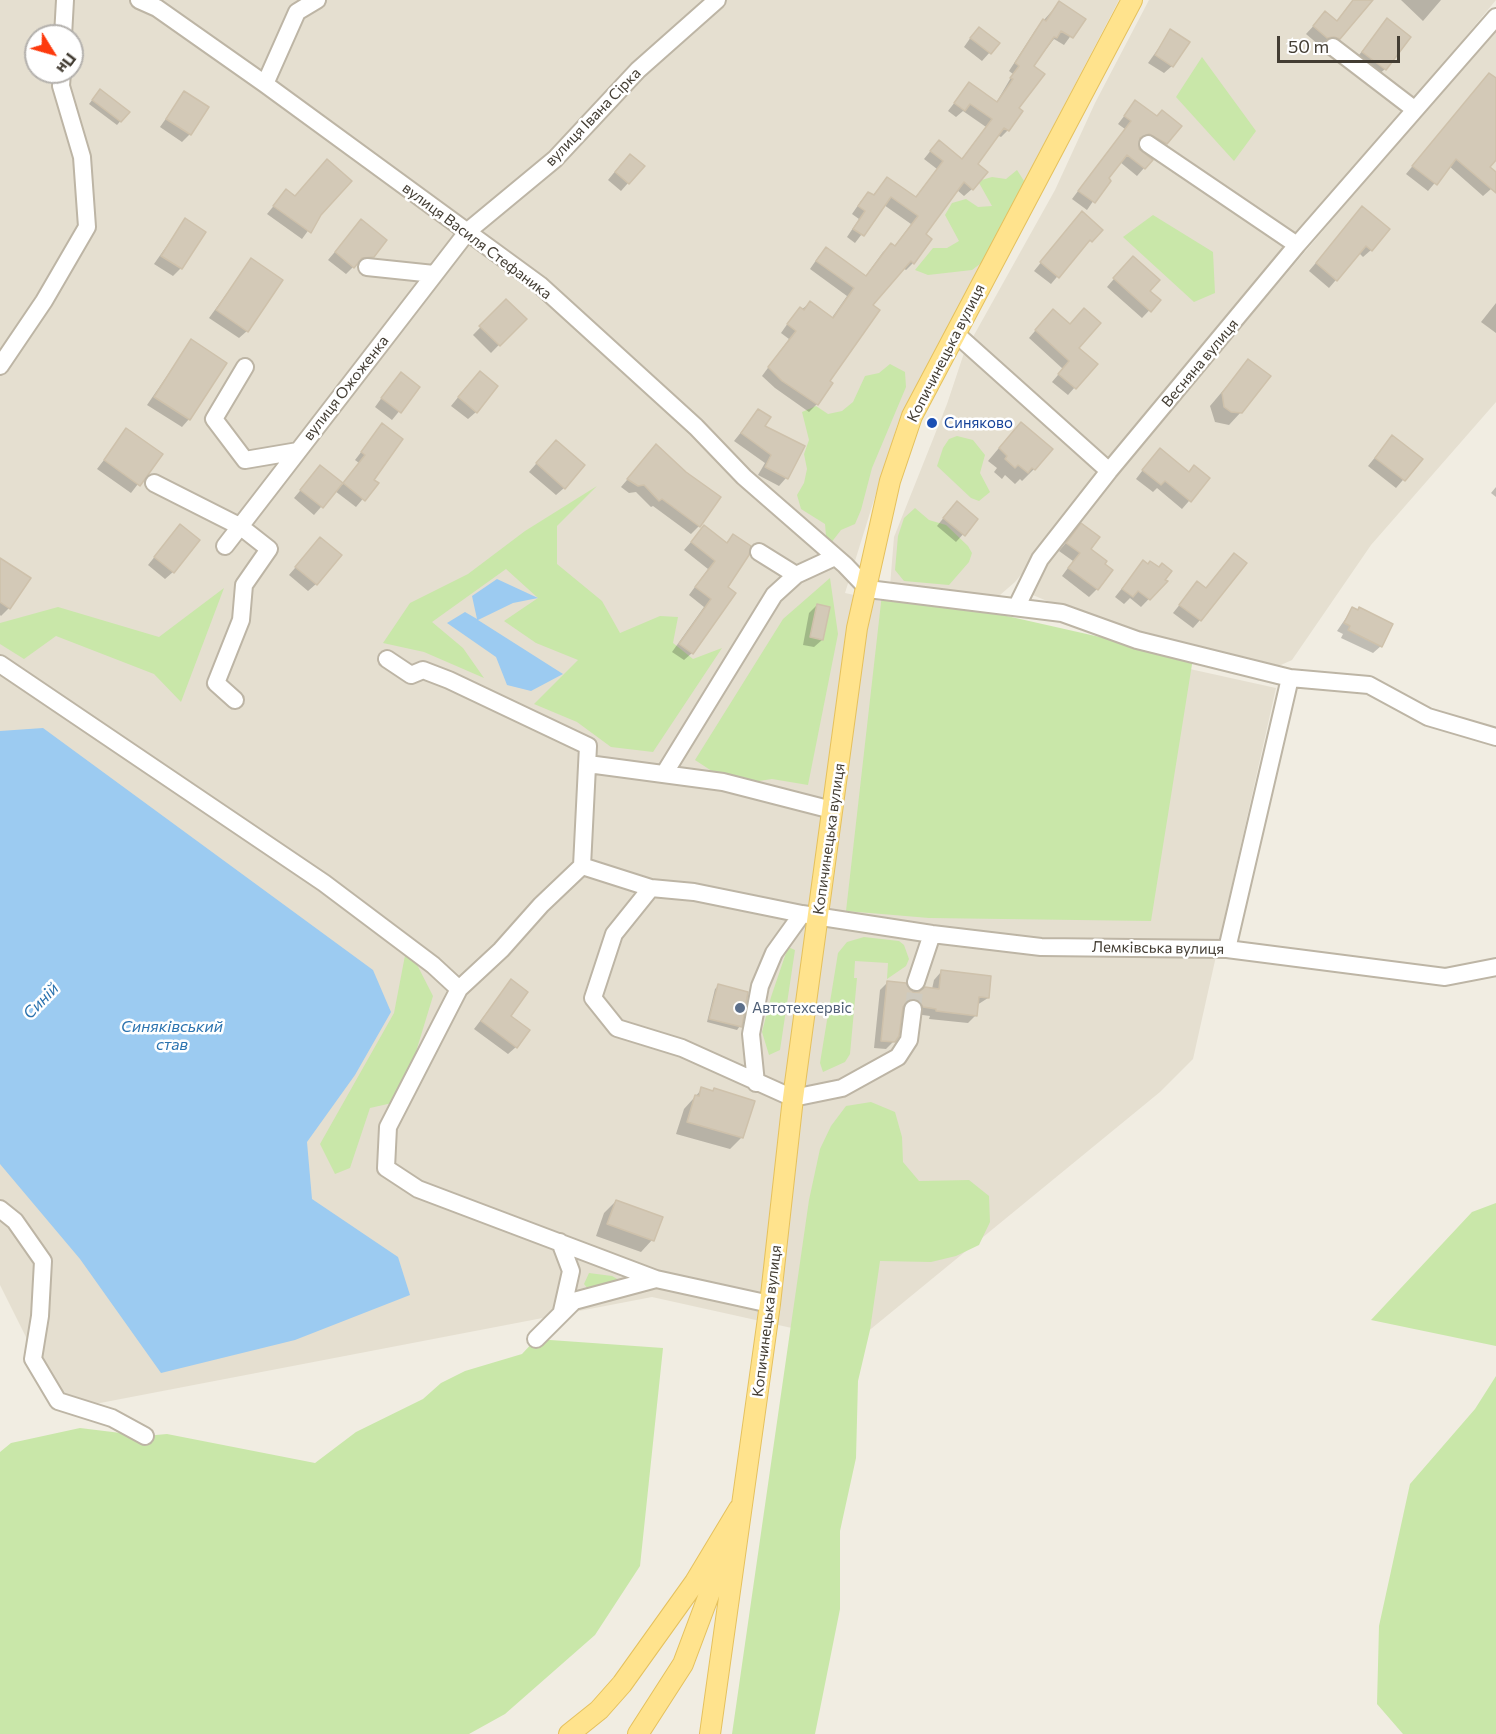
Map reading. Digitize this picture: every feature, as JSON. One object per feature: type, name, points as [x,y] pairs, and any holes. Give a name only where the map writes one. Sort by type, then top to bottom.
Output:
[{"type":"main road","name":"Копичинецька вулиця","points":[[710,1734],[770,1304],[793,1098],[810,915],[832,810],[857,628],[868,589],[890,481],[912,416],[1132,0]]},
{"type":"main road","points":[[569,1734],[599,1710],[622,1684],[695,1582],[743,1501]]},
{"type":"main road","points":[[638,1734],[683,1664],[743,1501]]},
{"type":"street","points":[[64,24],[65,0]]},
{"type":"street","name":"вулиця Василя Стефаника","points":[[139,0],[157,8],[265,84],[340,142],[468,231],[540,285],[696,427],[744,477],[868,589]]},
{"type":"street","points":[[265,84],[297,12],[317,0]]},
{"type":"street","name":"вулиця Івана Сірка","points":[[468,231],[555,159],[638,70],[717,0]]},
{"type":"street","name":"Весняна вулиця","points":[[1017,606],[1040,559],[1109,471],[1297,245],[1496,17]]},
{"type":"street","points":[[1333,47],[1414,109]]},
{"type":"street","points":[[0,366],[44,301],[87,227],[82,157],[62,84]]},
{"type":"street","points":[[1148,144],[1297,245]]},
{"type":"street","name":"вулиця Ожоженка","points":[[225,546],[468,231]]},
{"type":"street","points":[[367,267],[434,274]]},
{"type":"street","points":[[954,333],[1109,471]]},
{"type":"street","points":[[244,367],[214,419],[245,460],[298,451]]},
{"type":"street","points":[[154,483],[241,527],[269,549],[244,585],[241,620],[216,683],[235,700]]},
{"type":"street","points":[[759,552],[796,575]]},
{"type":"street","points":[[664,774],[774,595],[796,575],[835,557]]},
{"type":"street","points":[[868,589],[1062,613],[1137,640],[1290,678],[1369,685],[1428,717],[1496,737]]},
{"type":"street","points":[[387,659],[411,675],[423,670],[449,680],[588,746],[588,764],[582,866],[541,905],[501,950],[459,989],[388,1127],[386,1167],[418,1189],[656,1279],[770,1304]]},
{"type":"street","points":[[0,664],[324,883],[433,965],[459,989]]},
{"type":"street","points":[[1227,949],[1290,678]]},
{"type":"street","points":[[588,764],[723,782],[832,810]]},
{"type":"street","name":"Лемківська вулиця","points":[[582,866],[651,888],[694,892],[810,915],[932,934],[1041,947],[1227,949],[1445,977],[1496,967]]},
{"type":"street","points":[[651,888],[614,934],[593,998],[617,1028],[682,1048],[793,1098],[842,1088],[898,1057],[909,1040],[913,1009]]},
{"type":"street","points":[[756,1083],[752,1034],[760,986],[774,953],[810,915]]},
{"type":"street","points":[[916,982],[932,934]]},
{"type":"street","points":[[0,1209],[15,1221],[43,1261],[40,1316],[33,1359],[58,1401],[112,1418],[145,1436]]},
{"type":"street","points":[[560,1242],[571,1271],[562,1311]]},
{"type":"street","points":[[536,1339],[574,1301],[656,1279]]},
{"type":"shaded area","points":[[0,0],[1119,0],[898,423],[845,593],[1276,688],[1193,1059],[1160,1092],[855,1342],[652,1297],[100,1403],[58,1401],[0,1285]]},
{"type":"shaded area","points":[[1149,0],[1496,0],[1015,582],[1000,595],[986,598],[890,586],[894,537],[947,404],[964,353],[1055,190],[1095,103]]},
{"type":"shaded area","points":[[1496,27],[1496,402],[1371,545],[1292,660],[1274,668],[1111,628],[1028,593],[1034,578],[1118,472]]},
{"type":"green space","points":[[1202,57],[1256,131],[1234,161],[1176,97]]},
{"type":"green space","points":[[1017,170],[1026,184],[984,261],[972,270],[928,275],[915,270],[933,248],[947,248],[959,241],[945,215],[952,203],[966,199],[978,207],[992,206],[978,181],[992,177],[1006,179]]},
{"type":"green space","points":[[1153,215],[1213,252],[1215,293],[1194,302],[1123,237]]},
{"type":"green space","points":[[890,364],[905,372],[906,387],[872,468],[855,524],[841,530],[827,548],[825,524],[801,509],[797,495],[804,483],[807,469],[804,454],[809,440],[802,412],[816,406],[828,414],[842,411],[853,402],[865,376],[879,373]]},
{"type":"green space","points":[[957,436],[973,440],[985,455],[980,473],[990,492],[979,501],[971,498],[937,466],[943,448],[949,439]]},
{"type":"green space","points":[[597,486],[557,526],[557,564],[602,601],[620,633],[660,616],[678,617],[673,643],[693,659],[722,648],[653,752],[611,747],[577,722],[534,704],[578,660],[536,643],[504,621],[538,598],[506,569],[432,622],[463,648],[484,678],[424,652],[383,643],[410,603],[468,574],[525,531]]},
{"type":"green space","points":[[915,508],[929,520],[946,525],[968,546],[972,553],[969,562],[949,585],[904,581],[895,570],[898,536],[904,518]]},
{"type":"green space","points":[[830,578],[838,634],[808,785],[772,779],[733,785],[695,760],[783,619]]},
{"type":"green space","points":[[224,588],[181,702],[154,674],[56,636],[24,659],[0,644],[0,623],[58,607],[159,637]]},
{"type":"green space","points":[[882,594],[967,607],[1193,658],[1151,921],[929,918],[846,911]]},
{"type":"green space","points":[[864,937],[899,941],[904,945],[909,959],[906,966],[887,979],[888,963],[855,961],[854,978],[857,978],[850,1054],[845,1062],[823,1072],[820,1063],[838,953],[847,942]]},
{"type":"green space","points":[[407,945],[433,996],[401,1101],[370,1108],[350,1168],[335,1174],[320,1144],[394,1013]]},
{"type":"green space","points":[[788,947],[795,950],[780,1050],[769,1055],[762,1032]]},
{"type":"green space","points":[[871,1102],[895,1112],[902,1137],[903,1162],[919,1181],[969,1180],[989,1196],[990,1222],[979,1245],[956,1256],[931,1262],[880,1261],[870,1330],[858,1381],[856,1458],[840,1531],[840,1609],[815,1734],[732,1734],[809,1200],[820,1149],[831,1126],[846,1106]]},
{"type":"green space","points":[[1496,1203],[1496,1346],[1371,1320],[1472,1212]]},
{"type":"green space","points":[[589,1273],[612,1276],[619,1280],[588,1289],[584,1284]]},
{"type":"green space","points":[[536,1339],[663,1348],[640,1566],[595,1635],[505,1714],[469,1734],[0,1734],[0,1452],[11,1443],[80,1428],[145,1436],[167,1434],[315,1463],[356,1432],[423,1399],[441,1383],[465,1371],[522,1354]]},
{"type":"green space","points":[[1496,1376],[1496,1734],[1403,1734],[1377,1704],[1379,1626],[1410,1484],[1475,1409]]},
{"type":"water","points":[[497,579],[538,598],[513,603],[478,620],[563,674],[531,691],[507,685],[496,657],[447,623],[465,612],[477,619],[472,596]]},
{"type":"water","name":"Синяківський став","points":[[43,728],[373,970],[391,1012],[355,1075],[307,1142],[312,1199],[398,1257],[410,1295],[295,1340],[161,1373],[80,1259],[0,1164],[0,731]]},
{"type":"building","points":[[1353,0],[1373,0],[1340,39],[1327,38],[1313,26],[1325,11],[1337,21]]},
{"type":"building","points":[[1059,1],[1086,19],[1073,38],[1061,31],[1057,38],[1054,37],[1034,66],[1045,74],[1019,108],[1023,111],[1009,131],[1004,128],[978,164],[988,172],[973,190],[964,182],[926,234],[932,239],[914,264],[911,261],[873,305],[880,310],[830,381],[833,383],[818,405],[782,381],[768,367],[796,331],[787,324],[800,307],[804,310],[810,301],[833,318],[854,288],[816,261],[826,247],[866,276],[891,243],[895,246],[918,216],[891,197],[864,236],[853,229],[865,211],[858,206],[868,192],[874,195],[887,177],[916,197],[943,161],[930,151],[939,140],[962,159],[992,119],[970,104],[965,111],[954,103],[969,82],[997,102],[1019,66],[1015,63],[1043,19],[1046,21]]},
{"type":"building","points":[[1387,18],[1411,37],[1386,70],[1362,52]]},
{"type":"building","points":[[979,27],[1000,43],[991,54],[970,38]]},
{"type":"building","points":[[1170,29],[1190,42],[1173,67],[1155,55]]},
{"type":"building","points":[[1489,73],[1496,78],[1496,160],[1490,167],[1496,172],[1496,193],[1456,159],[1437,185],[1412,166]]},
{"type":"building","points":[[100,89],[130,112],[121,122],[92,100]]},
{"type":"building","points":[[184,91],[209,107],[191,135],[166,119]]},
{"type":"building","points":[[1135,100],[1157,116],[1162,110],[1182,126],[1167,144],[1149,134],[1140,138],[1139,149],[1153,160],[1145,169],[1127,155],[1109,178],[1111,181],[1095,203],[1078,191],[1131,121],[1124,116]]},
{"type":"building","points":[[630,154],[645,166],[629,184],[615,172]]},
{"type":"building","points":[[327,159],[352,181],[321,215],[311,233],[273,206],[286,189],[295,196]]},
{"type":"building","points":[[1362,206],[1390,229],[1372,251],[1366,246],[1337,281],[1316,263]]},
{"type":"building","points":[[1082,211],[1103,230],[1092,242],[1090,240],[1059,278],[1040,262]]},
{"type":"building","points":[[185,218],[206,232],[182,269],[161,256]]},
{"type":"building","points":[[361,219],[387,240],[374,257],[362,258],[354,268],[335,252]]},
{"type":"building","points":[[1133,256],[1160,280],[1150,291],[1161,300],[1151,312],[1113,278]]},
{"type":"building","points":[[251,258],[283,280],[248,332],[216,310]]},
{"type":"building","points":[[506,299],[527,319],[500,346],[479,326]]},
{"type":"building","points":[[1084,308],[1101,323],[1079,348],[1098,364],[1076,389],[1058,374],[1069,361],[1035,330],[1053,309],[1070,324]]},
{"type":"building","points":[[191,339],[227,363],[190,420],[154,397]]},
{"type":"building","points":[[1248,359],[1271,376],[1242,413],[1231,412],[1224,407],[1222,393]]},
{"type":"building","points":[[480,371],[498,386],[477,413],[458,397]]},
{"type":"building","points":[[401,372],[420,387],[401,413],[381,398]]},
{"type":"building","points":[[758,409],[771,417],[765,426],[805,446],[788,479],[765,467],[771,455],[741,433]]},
{"type":"building","points":[[1021,422],[1053,449],[1035,470],[1032,468],[1028,473],[1018,465],[1015,468],[1005,459],[1007,456],[999,448]]},
{"type":"building","points":[[382,423],[403,439],[374,480],[379,483],[365,501],[343,483],[365,455],[361,452]]},
{"type":"building","points":[[126,428],[163,454],[140,486],[104,460]]},
{"type":"building","points":[[1392,435],[1423,459],[1405,481],[1375,458]]},
{"type":"building","points":[[556,440],[585,465],[565,489],[536,463]]},
{"type":"building","points":[[656,444],[686,472],[721,497],[700,527],[662,499],[659,501],[644,485],[638,486],[627,479]]},
{"type":"building","points":[[1160,448],[1189,472],[1194,465],[1210,478],[1191,502],[1165,481],[1161,485],[1142,470]]},
{"type":"building","points":[[320,465],[343,483],[323,508],[300,490]]},
{"type":"building","points":[[957,501],[978,519],[965,536],[943,518]]},
{"type":"building","points":[[1081,523],[1100,537],[1091,549],[1107,561],[1105,564],[1113,570],[1098,590],[1068,568],[1080,553],[1066,543]]},
{"type":"building","points":[[180,524],[200,540],[174,573],[154,557]]},
{"type":"building","points":[[704,525],[727,543],[733,534],[751,546],[749,555],[728,587],[736,593],[693,654],[679,644],[711,599],[695,587],[715,561],[691,542]]},
{"type":"building","points":[[320,537],[342,555],[317,585],[295,567]]},
{"type":"building","points":[[1234,553],[1247,563],[1201,621],[1179,605],[1197,581],[1206,588]]},
{"type":"building","points":[[0,558],[31,578],[10,609],[0,602]]},
{"type":"building","points":[[1143,560],[1148,564],[1150,561],[1159,567],[1162,563],[1172,571],[1165,580],[1168,581],[1150,600],[1138,591],[1133,597],[1122,589]]},
{"type":"building","points":[[817,604],[830,607],[823,640],[810,637]]},
{"type":"building","points":[[1352,607],[1358,610],[1359,607],[1393,624],[1382,647],[1348,630],[1350,626],[1344,623]]},
{"type":"building","points":[[941,970],[991,976],[989,998],[979,997],[977,1016],[936,1011],[936,1009],[923,1007],[919,1000],[910,999],[903,1007],[899,1036],[895,1042],[881,1041],[887,981],[906,983],[913,992],[919,992],[925,987],[939,989]]},
{"type":"building","points":[[511,979],[528,992],[511,1016],[530,1030],[517,1048],[481,1021]]},
{"type":"building","points":[[718,984],[748,992],[742,1027],[709,1019]]},
{"type":"building","points":[[701,1087],[713,1091],[714,1088],[755,1101],[743,1138],[687,1122],[695,1095],[699,1096]]},
{"type":"building","points":[[616,1200],[663,1217],[654,1241],[607,1224]]},
{"type":"tunnel","points":[[913,1009],[916,982]]},
{"type":"place","name":"Синяково","points":[[932,423]]},
{"type":"place","name":"Автотехсервіс","points":[[740,1008]]},
{"type":"water label","name":"Синій","points":[[41,1001]]}]
